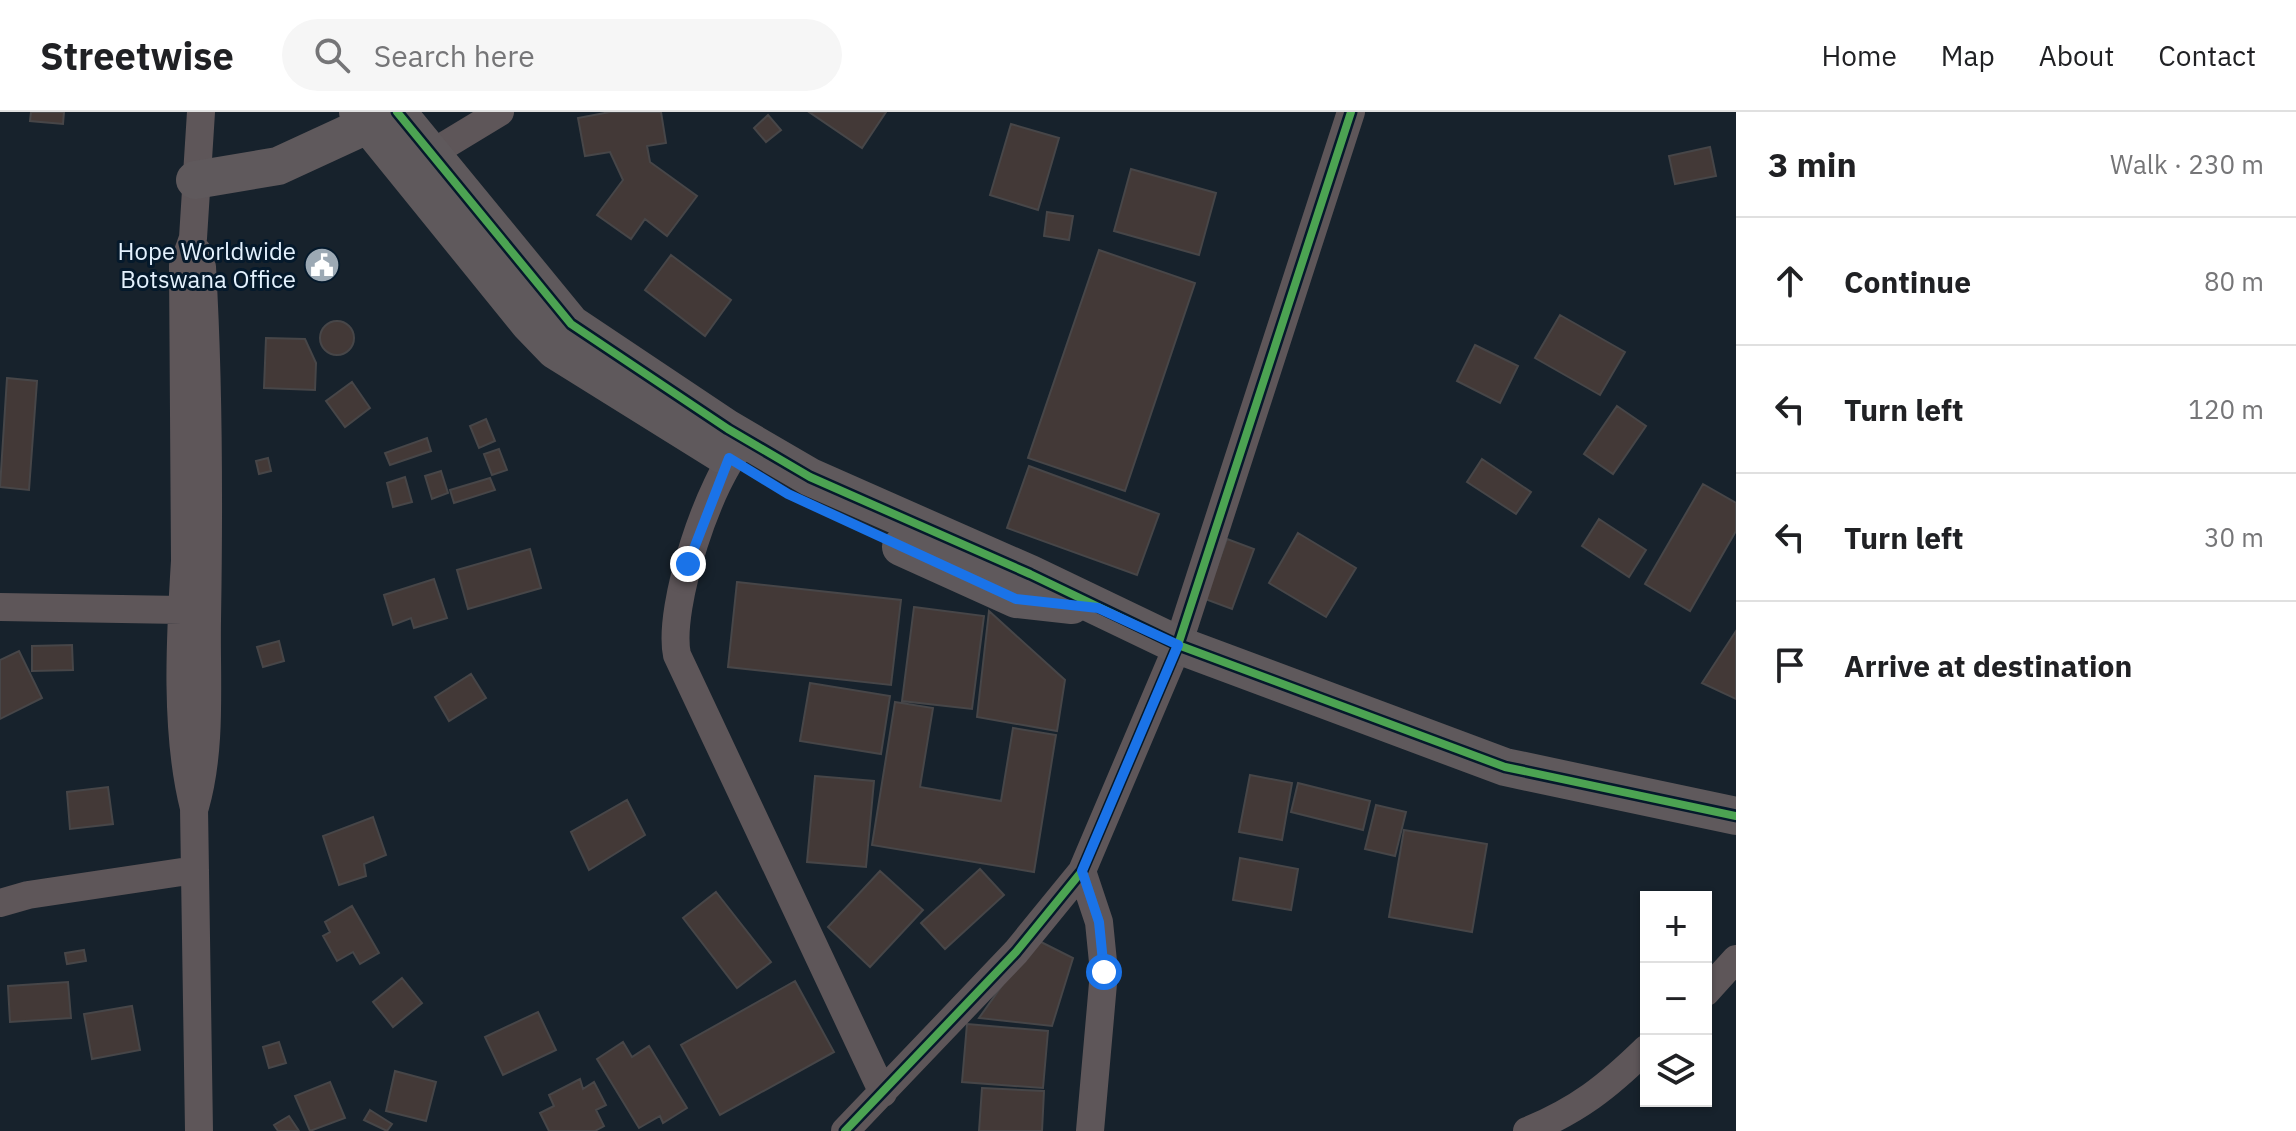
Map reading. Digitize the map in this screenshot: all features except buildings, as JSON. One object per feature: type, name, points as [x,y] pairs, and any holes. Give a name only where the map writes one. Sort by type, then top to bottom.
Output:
[{"type":"street","points":[[194,808],[205,770],[197,561],[196,372],[202,267],[193,238],[201,112]]},
{"type":"street","points":[[414,160],[500,112]]},
{"type":"street","points":[[845,1131],[1050,915],[1082,871],[1178,645],[1351,112]]},
{"type":"street","points":[[195,180],[278,166],[374,116],[571,324],[738,449],[1030,574],[1178,645],[1505,767],[1736,816]]},
{"type":"street","points":[[738,449],[688,564],[675,612],[677,655],[883,1093]]},
{"type":"street","points":[[197,561],[182,610],[185,771],[194,808],[199,1131]]},
{"type":"street","points":[[0,607],[182,610]]},
{"type":"street","points":[[0,903],[28,895],[195,870]]},
{"type":"street","points":[[1082,871],[1099,922],[1104,972],[1090,1131]]},
{"type":"street","points":[[1712,987],[1733,970]]},
{"type":"street","points":[[1527,1131],[1564,1116],[1599,1094],[1640,1055]]},
{"type":"cycle path","points":[[397,112],[571,324],[728,429],[810,477],[1030,574],[1178,645],[1505,767],[1736,816]]},
{"type":"cycle path","points":[[845,1131],[1016,952],[1082,871],[1178,645],[1351,112]]},
{"type":"place","name":"Hope Worldwide Botswana Office","points":[[322,265]]},
{"type":"route","points":[[688,564],[729,458],[788,494],[1016,599],[1098,608],[1178,645],[1082,871],[1099,922],[1104,972]]}]
